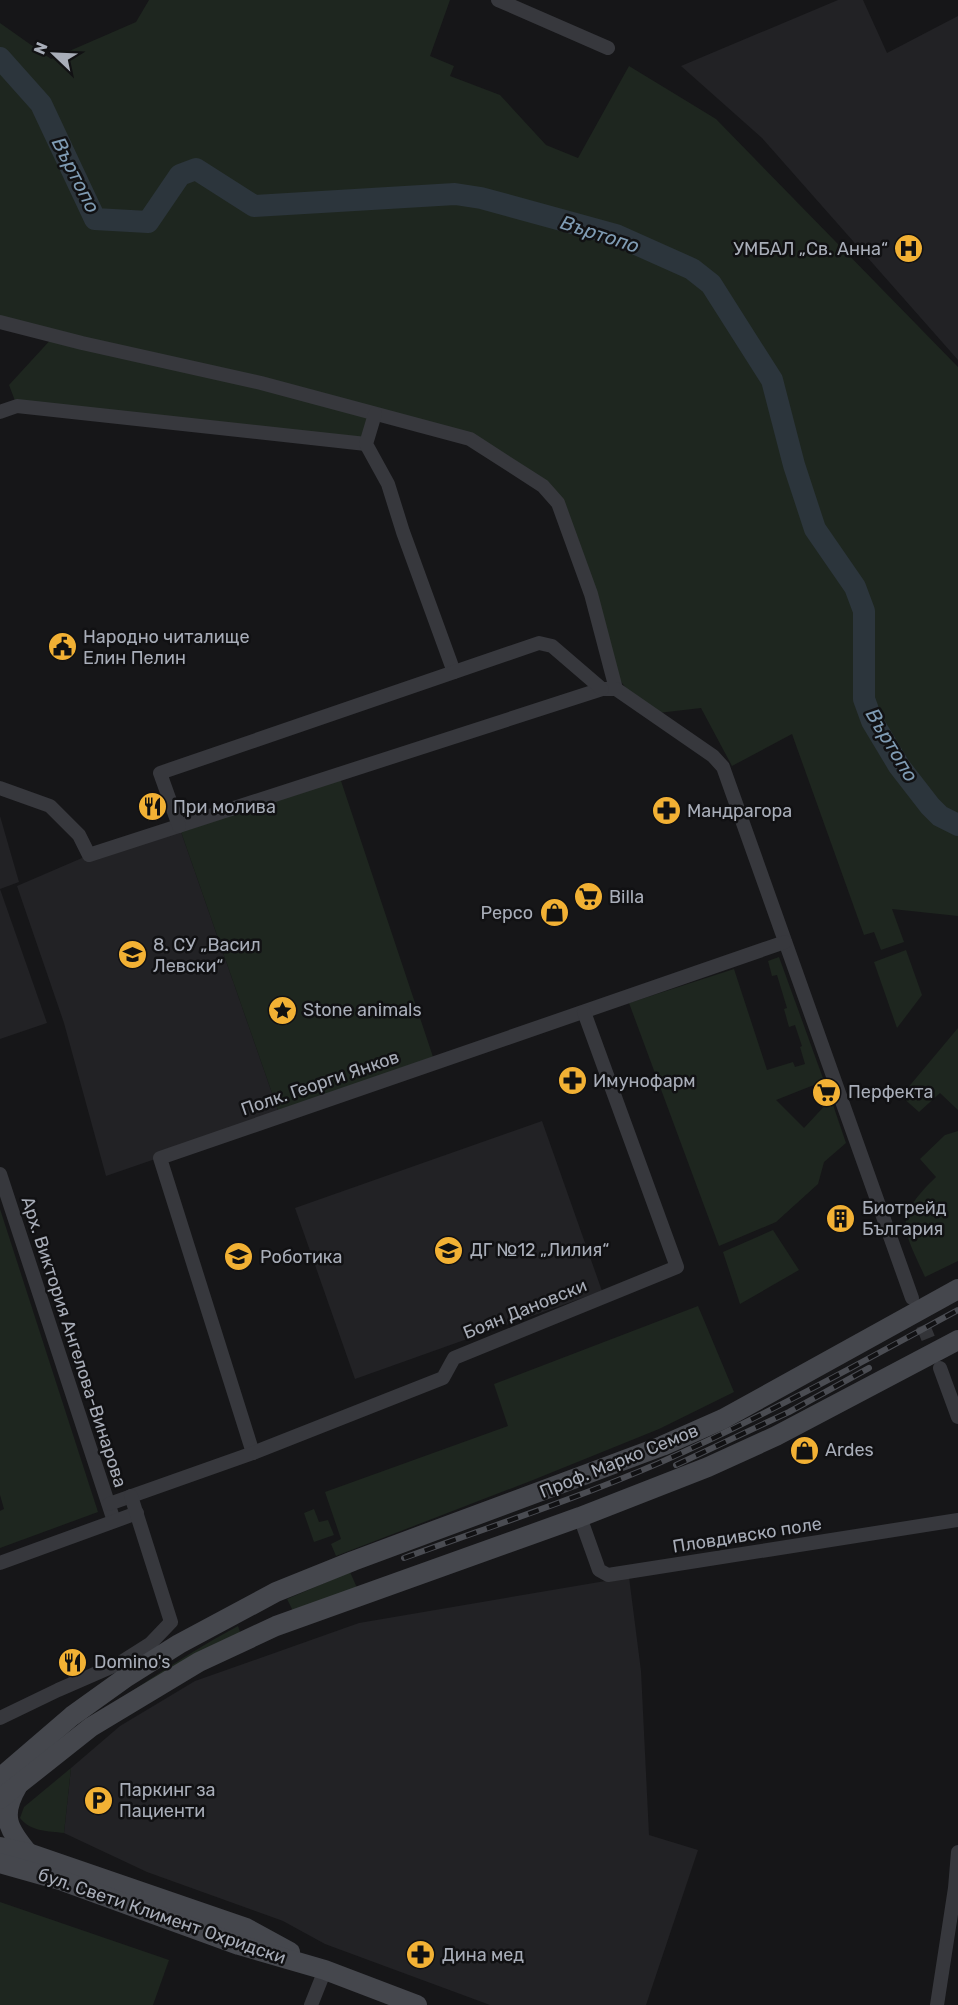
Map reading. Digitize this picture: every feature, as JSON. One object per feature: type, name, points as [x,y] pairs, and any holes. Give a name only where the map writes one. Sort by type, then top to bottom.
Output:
[{"type":"main road","name":"Проф. Марко Семов","points":[[0,1778],[72,1716],[125,1678],[179,1644],[265,1598],[353,1561],[662,1446],[713,1424],[958,1289]]},
{"type":"main road","name":"Проф. Марко Семов","points":[[0,1799],[91,1727],[199,1662],[276,1626],[580,1517],[751,1449],[958,1340]]},
{"type":"main road","points":[[265,1598],[276,1626]]},
{"type":"main road","points":[[19,1784],[7,1805],[6,1816],[13,1836],[28,1853]]},
{"type":"main road","name":"бул. Свети Климент Охридски","points":[[0,1847],[28,1853],[246,1928],[325,1970]]},
{"type":"main road","name":"бул. Свети Климент Охридски","points":[[0,1863],[63,1881],[239,1945],[325,1970],[417,2005]]},
{"type":"street","points":[[498,0],[608,48]]},
{"type":"street","points":[[0,322],[261,383],[470,439],[543,486],[558,503],[587,584],[616,689]]},
{"type":"street","points":[[0,412],[17,406],[366,444]]},
{"type":"street","points":[[375,414],[366,444],[388,484],[453,672]]},
{"type":"street","points":[[179,826],[160,772],[539,643],[552,646],[602,689]]},
{"type":"street","points":[[0,788],[50,806],[79,835],[89,855],[602,689],[616,689],[713,756],[723,767],[912,1298]]},
{"type":"street","name":"Полк. Георги Янков","points":[[253,1453],[160,1158],[785,942]]},
{"type":"street","name":"Боян Дановски","points":[[109,1504],[253,1453],[443,1378],[454,1358],[677,1267],[584,1012]]},
{"type":"street","name":"Арх. Виктория Ангелова-Винарова","points":[[0,1174],[114,1521]]},
{"type":"street","points":[[940,1368],[958,1417]]},
{"type":"street","points":[[0,1718],[120,1664],[150,1644],[171,1622],[131,1496]]},
{"type":"street","points":[[0,1563],[137,1513]]},
{"type":"street","name":"Пловдивско поле","points":[[580,1517],[599,1570],[608,1575],[958,1520]]},
{"type":"street","points":[[937,2005],[957,1888],[958,1852]]},
{"type":"street","points":[[311,2005],[325,1970]]},
{"type":"shaded area","points":[[149,0],[450,0],[430,56],[454,66],[450,76],[500,95],[546,145],[578,158],[629,66],[716,119],[958,367],[958,916],[892,909],[904,942],[881,950],[874,932],[864,935],[792,734],[732,766],[701,708],[658,713],[634,699],[619,679],[592,592],[543,486],[470,439],[375,414],[366,444],[17,406],[9,385],[54,336],[0,322],[0,23],[51,59],[136,22]]},
{"type":"shaded area","name":"УМБАЛ „Св. Анна“","points":[[838,0],[863,0],[887,53],[958,16],[958,360],[762,138],[681,66]]},
{"type":"shaded area","points":[[339,775],[435,1063],[280,1116],[179,826]]},
{"type":"shaded area","points":[[0,816],[19,882],[0,889]]},
{"type":"shaded area","name":"8. СУ „Васил Левски“","points":[[179,826],[280,1116],[106,1176],[64,1023],[17,886],[89,855]]},
{"type":"shaded area","points":[[0,889],[47,1023],[0,1039]]},
{"type":"shaded area","points":[[906,950],[922,995],[897,1028],[874,962]]},
{"type":"shaded area","points":[[779,957],[824,1081],[776,1100],[804,1128],[831,1099],[846,1143],[824,1162],[818,1184],[776,1222],[719,1246],[629,1003],[734,969],[767,1070],[793,1062],[795,1067],[805,1064],[795,1025],[789,1027],[784,1009],[787,1008],[777,975],[772,976],[768,961]]},
{"type":"shaded area","points":[[958,1028],[958,1110],[940,1093],[919,1112],[901,1096]]},
{"type":"shaded area","name":"ДГ №12 „Лилия“","points":[[542,1121],[602,1291],[355,1379],[295,1208]]},
{"type":"shaded area","points":[[958,1131],[958,1261],[925,1277],[911,1246],[906,1224],[913,1203],[936,1177],[920,1159],[945,1135]]},
{"type":"shaded area","points":[[0,1209],[98,1512],[0,1548],[0,1511],[4,1509],[0,1495]]},
{"type":"shaded area","points":[[773,1230],[799,1270],[740,1304],[723,1252]]},
{"type":"shaded area","points":[[698,1306],[734,1392],[659,1429],[336,1556],[331,1544],[341,1539],[325,1492],[508,1426],[494,1384]]},
{"type":"shaded area","points":[[314,1509],[319,1522],[328,1520],[334,1535],[314,1542],[304,1513]]},
{"type":"shaded area","points":[[350,1572],[358,1590],[294,1613],[287,1599]]},
{"type":"shaded area","points":[[629,1577],[641,1671],[649,1835],[698,1850],[646,2005],[490,2005],[325,1944],[283,1921],[147,1872],[64,1833],[71,1768],[120,1726],[195,1681],[359,1623]]},
{"type":"shaded area","points":[[238,1626],[241,1635],[66,1738],[150,1679]]},
{"type":"shaded area","points":[[71,1768],[64,1833],[40,1830],[24,1823],[20,1818],[24,1807]]},
{"type":"shaded area","points":[[0,1902],[169,1960],[153,2005],[0,2005]]},
{"type":"waterway","name":"Въртопо","points":[[0,58],[41,104],[95,219],[148,222],[180,175],[196,169],[254,206],[455,194],[481,198],[616,235],[692,269],[711,284],[772,380],[794,465],[815,529],[855,587],[864,611],[864,699],[872,721],[899,766],[930,806],[940,816],[958,825]]},
{"type":"tunnel","points":[[915,1306],[937,1360]]},
{"type":"railway","points":[[404,1558],[564,1501],[697,1446],[773,1409],[958,1310]]},
{"type":"railway","points":[[676,1465],[789,1412],[869,1368]]},
{"type":"place","name":"УМБАЛ „Св. Анна“","points":[[909,249]]},
{"type":"place","name":"Народно читалище Елин Пелин","points":[[62,647]]},
{"type":"place","name":"При молива","points":[[152,807]]},
{"type":"place","name":"Мандрагора","points":[[666,811]]},
{"type":"place","name":"Billa","points":[[588,897]]},
{"type":"place","name":"Pepco","points":[[554,913]]},
{"type":"place","name":"8. СУ „Васил Левски“","points":[[132,955]]},
{"type":"place","name":"Stone animals","points":[[282,1010]]},
{"type":"place","name":"Имунофарм","points":[[572,1081]]},
{"type":"place","name":"Перфекта","points":[[827,1092]]},
{"type":"place","name":"Биотрейд България","points":[[841,1218]]},
{"type":"place","name":"ДГ №12 „Лилия“","points":[[449,1250]]},
{"type":"place","name":"Роботика","points":[[239,1257]]},
{"type":"place","name":"Ardes","points":[[804,1450]]},
{"type":"place","name":"Domino's","points":[[73,1662]]},
{"type":"place","name":"Паркинг за Пациенти","points":[[98,1800]]},
{"type":"place","name":"Дина мед","points":[[421,1955]]}]
